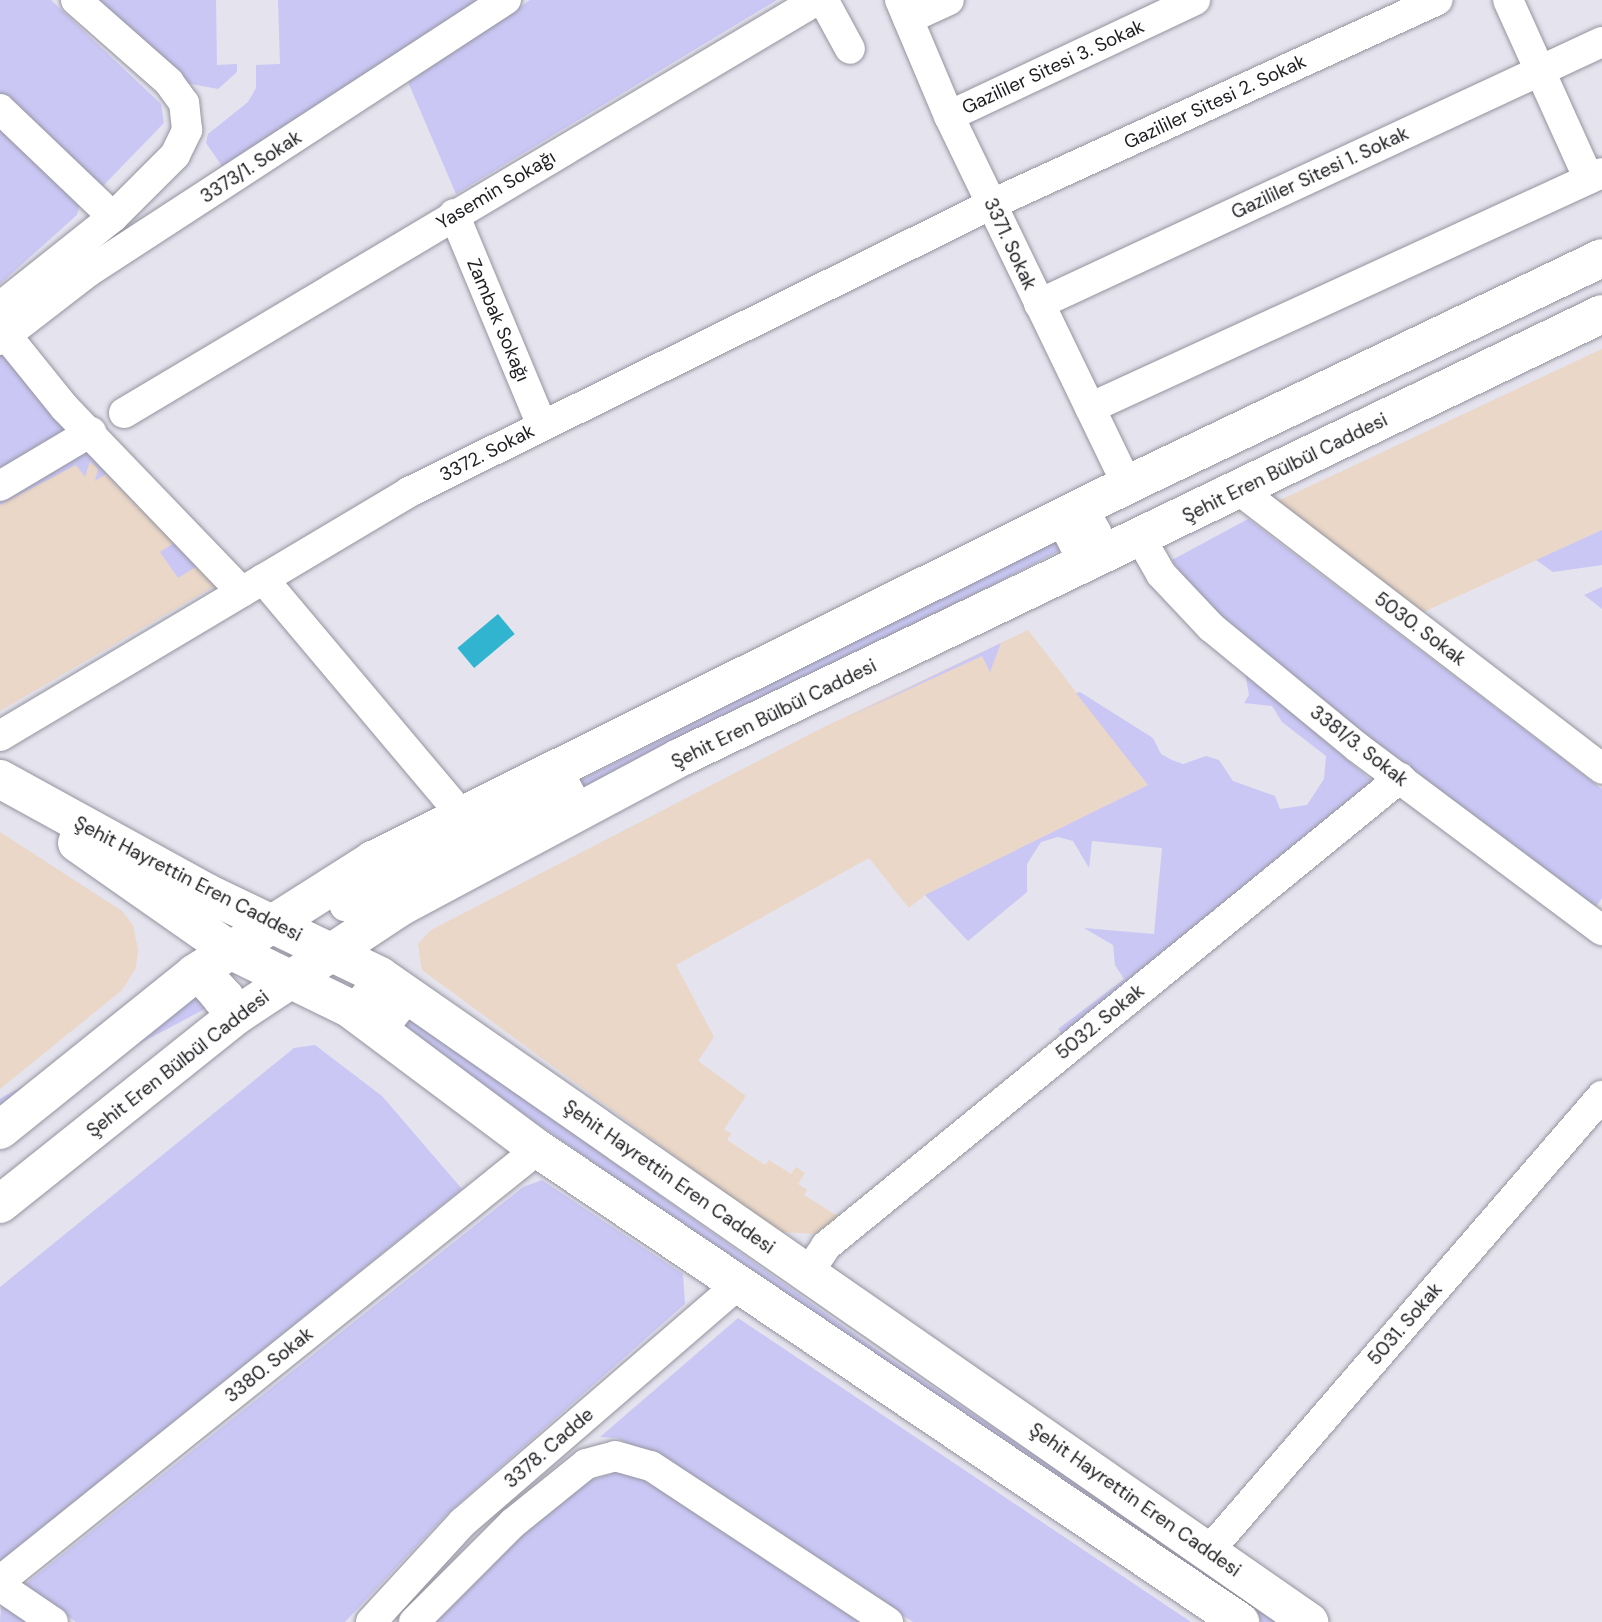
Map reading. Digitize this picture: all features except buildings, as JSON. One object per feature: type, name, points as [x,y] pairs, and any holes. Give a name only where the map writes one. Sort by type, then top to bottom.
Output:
[{"type":"main road","points":[[0,1130],[195,973],[223,966],[272,924],[373,860],[1127,485],[1602,258]]},
{"type":"main road","name":"Şehit Eren Bülbül Caddesi","points":[[0,1204],[237,1015],[400,907],[679,758],[1602,314]]},
{"type":"main road","points":[[1127,485],[1175,520]]},
{"type":"main road","name":"Şehit Hayrettin Eren Caddesi","points":[[0,779],[272,924],[380,976],[1309,1622]]},
{"type":"main road","name":"Şehit Hayrettin Eren Caddesi","points":[[0,785],[173,914],[223,966],[290,979],[349,1009],[538,1149],[1240,1622]]},
{"type":"street","points":[[76,0],[169,82],[184,103],[187,130],[175,155],[2,327],[65,408],[252,585],[461,815]]},
{"type":"street","name":"3373/1. Sokak","points":[[2,327],[506,0]]},
{"type":"street","points":[[904,10],[949,0]]},
{"type":"street","name":"Gazililer Sitesi 3. Sokak","points":[[949,116],[1195,0]]},
{"type":"street","name":"Gazililer Sitesi 2. Sokak","points":[[992,204],[1438,0]]},
{"type":"street","points":[[1090,408],[1595,176],[1540,70],[1508,0]]},
{"type":"street","name":"Yasemin Sokağı","points":[[124,413],[815,1],[825,4],[850,49]]},
{"type":"street","name":"3371. Sokak","points":[[904,10],[949,116],[1127,485]]},
{"type":"street","name":"Gazililer Sitesi 1. Sokak","points":[[1039,304],[1602,42]]},
{"type":"street","points":[[1,110],[113,217]]},
{"type":"street","name":"3372. Sokak","points":[[0,736],[409,492],[992,204]]},
{"type":"street","name":"Zambak Sokağı","points":[[454,214],[542,425]]},
{"type":"street","points":[[0,486],[91,432]]},
{"type":"street","name":"5030. Sokak","points":[[1239,490],[1602,769]]},
{"type":"street","name":"3381/3. Sokak","points":[[1140,537],[1161,574],[1212,626],[1400,778],[1599,923]]},
{"type":"street","name":"5032. Sokak","points":[[808,1273],[826,1245],[1400,778]]},
{"type":"street","points":[[564,782],[570,794],[392,887],[386,882],[564,782]]},
{"type":"street","name":"5031. Sokak","points":[[1208,1552],[1602,1096]]},
{"type":"street","name":"3380. Sokak","points":[[0,1583],[538,1149]]},
{"type":"street","name":"3378. Cadde","points":[[371,1622],[463,1522],[738,1285]]},
{"type":"street","points":[[414,1622],[513,1523],[586,1464],[615,1455],[651,1466],[888,1622]]},
{"type":"street","points":[[0,1583],[53,1622]]},
{"type":"shaded area","points":[[0,0],[51,0],[161,104],[164,123],[100,189],[0,93]]},
{"type":"shaded area","points":[[94,0],[216,0],[217,65],[237,64],[237,72],[218,89],[180,82]]},
{"type":"shaded area","points":[[278,0],[488,0],[228,175],[206,143],[208,134],[248,102],[256,88],[256,65],[280,64]]},
{"type":"shaded area","points":[[530,0],[777,0],[456,194],[408,82]]},
{"type":"shaded area","points":[[0,125],[81,198],[77,215],[0,284]]},
{"type":"shaded area","points":[[1602,349],[1602,530],[1417,615],[1276,502]]},
{"type":"shaded area","points":[[0,350],[74,405],[169,497],[150,518],[106,474],[95,481],[98,469],[90,461],[85,477],[76,465],[0,505]]},
{"type":"shaded area","points":[[91,452],[218,584],[0,711],[0,505]]},
{"type":"shaded area","points":[[1248,519],[1602,789],[1602,898],[1595,908],[1366,743],[1198,600],[1172,560]]},
{"type":"shaded area","points":[[1602,530],[1602,565],[1553,572],[1536,560]]},
{"type":"shaded area","points":[[1068,532],[1074,544],[572,799],[566,788]]},
{"type":"shaded area","points":[[177,541],[199,565],[178,578],[160,552]]},
{"type":"shaded area","points":[[1602,587],[1602,609],[1584,595]]},
{"type":"shaded area","points":[[498,614],[515,634],[474,668],[457,648]]},
{"type":"shaded area","points":[[1028,630],[1148,785],[925,895],[909,908],[869,858],[676,965],[714,1037],[698,1061],[746,1096],[724,1129],[731,1134],[727,1140],[765,1165],[769,1160],[791,1174],[796,1167],[805,1173],[798,1184],[807,1190],[804,1195],[839,1217],[819,1234],[778,1232],[422,970],[418,944],[431,930],[822,728]]},
{"type":"shaded area","points":[[1001,643],[990,672],[982,656],[846,718]]},
{"type":"shaded area","points":[[1245,673],[1372,781],[1066,1040],[1058,1029],[1124,979],[1115,965],[1113,945],[1084,928],[1154,934],[1162,848],[1092,841],[1089,868],[1073,841],[1058,837],[1041,842],[1027,864],[1027,892],[968,941],[925,895],[1148,785],[1076,693],[1080,692],[1153,738],[1161,754],[1172,760],[1183,764],[1206,756],[1219,760],[1233,781],[1275,796],[1280,809],[1307,805],[1324,779],[1326,756],[1282,722],[1272,706],[1244,703],[1249,695]]},
{"type":"shaded area","points":[[0,832],[122,911],[133,925],[138,950],[136,968],[122,990],[0,1089]]},
{"type":"shaded area","points":[[208,988],[216,1003],[0,1118],[0,1099]]},
{"type":"shaded area","points":[[398,1009],[873,1347],[1285,1622],[1262,1622],[869,1357],[390,1020]]},
{"type":"shaded area","points":[[315,1045],[382,1096],[462,1189],[0,1562],[0,1287],[294,1048]]},
{"type":"shaded area","points":[[542,1180],[683,1274],[685,1304],[446,1515],[345,1622],[76,1622],[23,1586],[523,1187]]},
{"type":"shaded area","points":[[738,1318],[1191,1622],[913,1622],[666,1462],[617,1438],[600,1437]]},
{"type":"shaded area","points":[[616,1472],[639,1474],[863,1622],[430,1622],[574,1486]]},
{"type":"shaded area","points":[[1,1607],[11,1608],[30,1622],[0,1622]]}]
